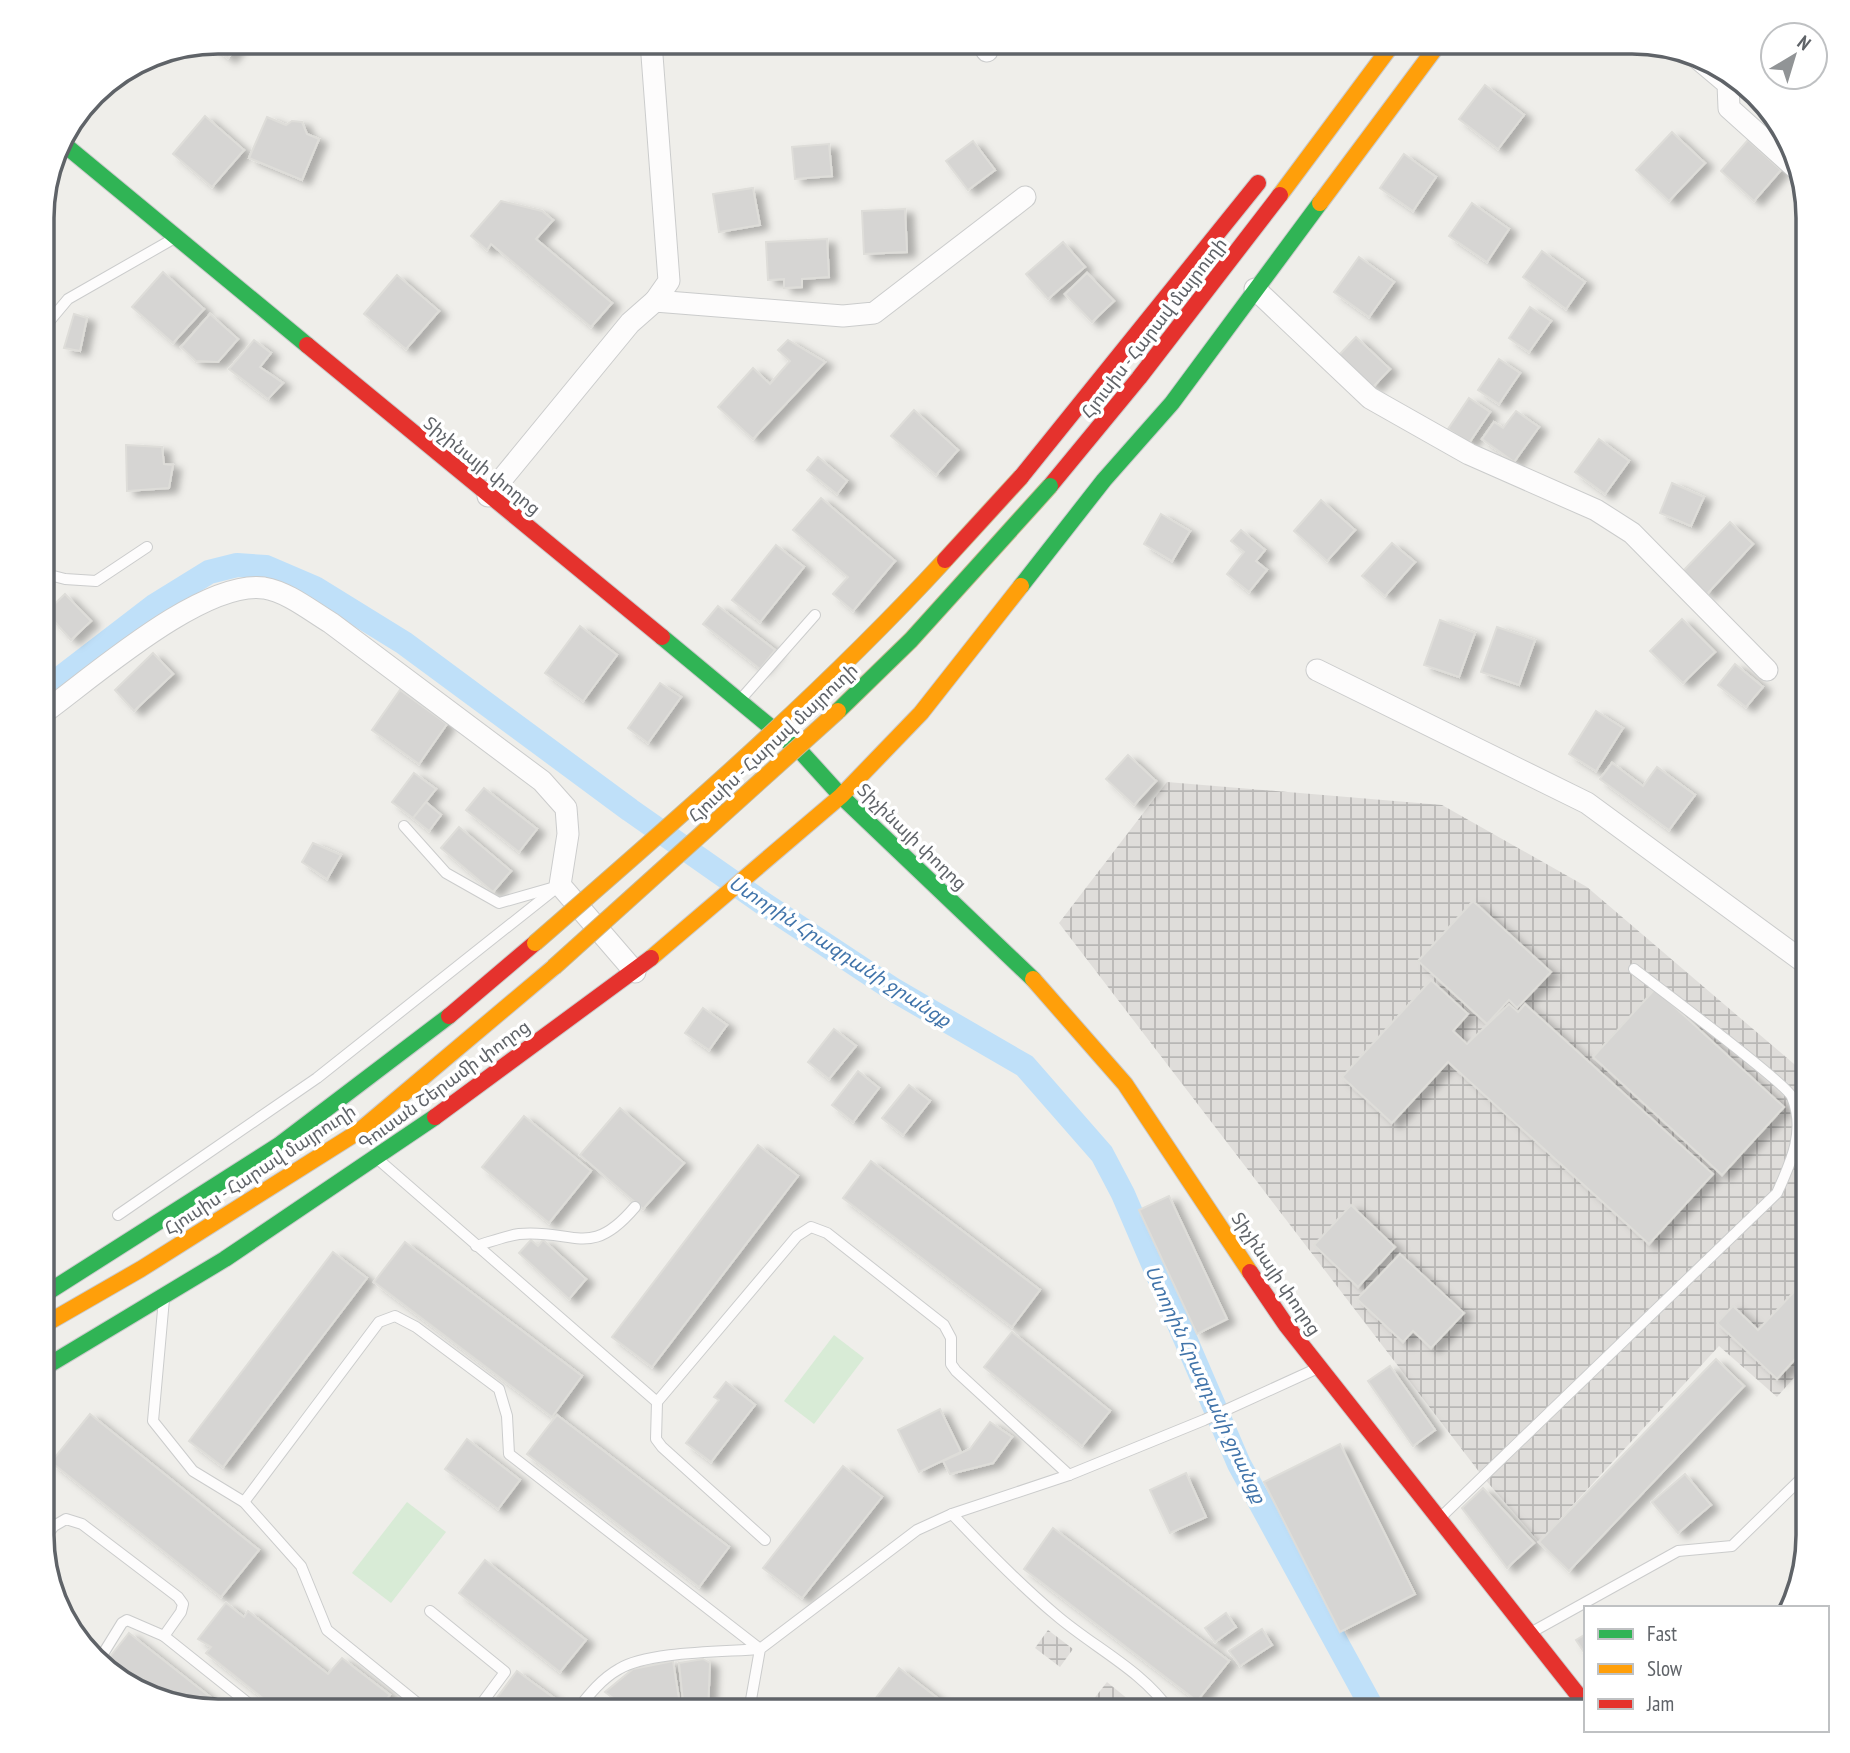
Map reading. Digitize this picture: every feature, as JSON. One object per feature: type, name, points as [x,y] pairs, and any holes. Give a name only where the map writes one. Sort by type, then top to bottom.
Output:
[{"type":"main road","name":"Հյուսիս - Հարավ մայրուղի","points":[[55,1319],[141,1269],[358,1132],[554,967],[831,718],[938,612],[1135,386],[1214,285],[1385,54]]},
{"type":"main road","name":"Գուսան Շերամի փողոց","points":[[55,1361],[165,1296],[377,1159],[635,972],[703,917],[841,796],[921,713],[1104,480],[1172,403],[1431,54]]},
{"type":"main road","name":"Տիչինայի փողոց","points":[[70,149],[803,753],[841,796],[1046,992],[1125,1084],[1318,1368],[1581,1699]]},
{"type":"main road","name":"Հյուսիս - Հարավ մայրուղի","points":[[55,1288],[204,1193],[345,1097],[413,1046],[695,803],[878,632],[1021,477],[1265,174]]},
{"type":"street","points":[[488,496],[630,323],[655,301],[669,281],[652,55]]},
{"type":"street","points":[[1731,88],[1729,108],[1783,157]]},
{"type":"street","points":[[655,301],[843,316],[874,313],[1025,197]]},
{"type":"street","points":[[1255,289],[1370,398],[1469,454],[1596,510],[1632,533],[1767,670]]},
{"type":"street","points":[[55,705],[182,612],[209,598],[238,589],[265,589],[296,601],[331,623],[542,781],[566,808],[568,834],[561,885],[635,972]]},
{"type":"street","points":[[1317,670],[1587,803],[1796,956]]},
{"type":"lane","points":[[55,314],[68,299],[175,237]]},
{"type":"lane","points":[[55,576],[96,581],[147,547]]},
{"type":"lane","points":[[740,702],[815,615]]},
{"type":"lane","points":[[404,826],[446,873],[499,904],[561,885]]},
{"type":"lane","points":[[118,1215],[317,1078],[561,885]]},
{"type":"lane","points":[[1634,969],[1791,1094],[1796,1113]]},
{"type":"lane","points":[[1439,1519],[1777,1193],[1796,1144]]},
{"type":"lane","points":[[377,1159],[657,1402]]},
{"type":"lane","points":[[476,1245],[519,1234],[588,1240],[617,1228],[635,1207]]},
{"type":"lane","points":[[765,1540],[662,1447],[656,1439],[657,1402],[797,1236],[811,1227],[827,1233],[944,1325],[951,1338],[951,1364],[956,1371],[1069,1475]]},
{"type":"lane","points":[[165,1296],[153,1421],[192,1471],[244,1502],[300,1566],[327,1630],[412,1699]]},
{"type":"lane","points":[[244,1502],[379,1322],[395,1316],[416,1327],[499,1389],[507,1416],[509,1454],[760,1649]]},
{"type":"lane","points":[[586,1699],[620,1668],[650,1658],[760,1649],[917,1530],[952,1514],[1069,1475],[1204,1420],[1318,1368]]},
{"type":"lane","points":[[1530,1633],[1678,1551],[1732,1546],[1796,1484]]},
{"type":"lane","points":[[952,1514],[989,1553],[1056,1615],[1129,1669],[1162,1699]]},
{"type":"lane","points":[[55,1525],[66,1519],[82,1524],[178,1597],[183,1604],[181,1612],[164,1636]]},
{"type":"lane","points":[[430,1611],[505,1672],[485,1699]]},
{"type":"lane","points":[[104,1653],[122,1623],[127,1620],[164,1636],[243,1699]]},
{"type":"lane","points":[[751,1699],[760,1649]]},
{"type":"shaded area","points":[[1167,782],[1442,805],[1587,887],[1796,1065],[1796,1376],[1777,1397],[1719,1346],[1539,1542],[1483,1477],[1059,923]]},
{"type":"shaded area","points":[[1048,1630],[1073,1649],[1060,1667],[1035,1648]]},
{"type":"shaded area","points":[[1107,1682],[1128,1699],[1094,1699]]},
{"type":"green space","points":[[834,1335],[864,1358],[814,1424],[784,1401]]},
{"type":"green space","points":[[407,1502],[446,1532],[391,1603],[352,1573]]},
{"type":"building","points":[[1485,85],[1524,115],[1498,149],[1459,119]]},
{"type":"building","points":[[205,116],[244,150],[212,187],[173,154]]},
{"type":"building","points":[[267,117],[286,125],[292,121],[302,122],[307,134],[319,139],[302,180],[249,158]]},
{"type":"building","points":[[1672,132],[1705,163],[1669,201],[1636,170]]},
{"type":"building","points":[[1748,140],[1781,170],[1754,201],[1721,171]]},
{"type":"building","points":[[973,141],[995,170],[968,190],[946,161]]},
{"type":"building","points":[[829,144],[832,176],[795,179],[792,147]]},
{"type":"building","points":[[1404,154],[1436,177],[1413,211],[1380,188]]},
{"type":"building","points":[[753,188],[760,225],[719,232],[713,194]]},
{"type":"building","points":[[501,201],[542,211],[553,220],[536,239],[612,303],[591,327],[491,244],[487,250],[471,236]]},
{"type":"building","points":[[1472,203],[1509,229],[1487,262],[1449,236]]},
{"type":"building","points":[[905,209],[907,252],[864,254],[862,211]]},
{"type":"building","points":[[827,239],[829,277],[802,279],[802,287],[784,288],[784,279],[768,280],[766,242]]},
{"type":"building","points":[[1063,242],[1085,267],[1048,299],[1026,274]]},
{"type":"building","points":[[1542,251],[1585,282],[1566,309],[1523,277]]},
{"type":"building","points":[[1359,257],[1394,282],[1369,317],[1334,292]]},
{"type":"building","points":[[163,272],[204,309],[173,343],[132,307]]},
{"type":"building","points":[[1087,273],[1114,301],[1092,322],[1065,294]]},
{"type":"building","points":[[397,275],[439,311],[406,349],[364,314]]},
{"type":"building","points":[[1530,307],[1551,321],[1529,352],[1509,338]]},
{"type":"building","points":[[74,314],[87,318],[80,351],[64,348]]},
{"type":"building","points":[[210,314],[238,339],[218,362],[196,361],[181,347]]},
{"type":"building","points":[[1356,337],[1390,369],[1373,387],[1339,355]]},
{"type":"building","points":[[254,340],[271,353],[260,367],[283,383],[268,399],[229,369]]},
{"type":"building","points":[[788,340],[825,362],[753,439],[718,407],[753,368],[770,384],[790,361],[778,350]]},
{"type":"building","points":[[1499,359],[1520,373],[1499,404],[1478,390]]},
{"type":"building","points":[[1469,398],[1490,412],[1469,443],[1448,429]]},
{"type":"building","points":[[914,410],[958,450],[936,475],[891,436]]},
{"type":"building","points":[[1516,411],[1539,427],[1514,462],[1482,439],[1494,422],[1503,428]]},
{"type":"building","points":[[1599,439],[1629,461],[1605,494],[1575,472]]},
{"type":"building","points":[[126,445],[162,447],[164,464],[173,465],[169,488],[127,491]]},
{"type":"building","points":[[818,457],[847,481],[837,494],[807,470]]},
{"type":"building","points":[[1672,483],[1704,497],[1691,526],[1660,513]]},
{"type":"building","points":[[821,498],[895,561],[853,611],[833,594],[848,577],[793,530]]},
{"type":"building","points":[[1321,500],[1355,530],[1327,561],[1294,531]]},
{"type":"building","points":[[1161,514],[1190,531],[1172,561],[1144,544]]},
{"type":"building","points":[[1730,522],[1753,544],[1707,594],[1683,571]]},
{"type":"building","points":[[1241,530],[1265,550],[1256,561],[1267,570],[1249,592],[1227,574],[1244,552],[1231,541]]},
{"type":"building","points":[[1392,543],[1415,562],[1385,596],[1362,576]]},
{"type":"building","points":[[776,545],[804,567],[760,622],[732,600]]},
{"type":"building","points":[[65,594],[91,621],[71,640],[55,622],[55,603]]},
{"type":"building","points":[[718,606],[775,650],[760,669],[703,624]]},
{"type":"building","points":[[1682,619],[1715,652],[1683,683],[1650,651]]},
{"type":"building","points":[[1440,620],[1475,633],[1459,677],[1424,665]]},
{"type":"building","points":[[580,626],[617,655],[583,701],[545,673]]},
{"type":"building","points":[[1497,627],[1535,640],[1519,685],[1481,672]]},
{"type":"building","points":[[153,653],[173,674],[134,711],[115,690]]},
{"type":"building","points":[[1735,664],[1763,687],[1746,707],[1718,685]]},
{"type":"building","points":[[660,683],[681,697],[648,743],[628,728]]},
{"type":"building","points":[[400,690],[447,724],[419,764],[372,730]]},
{"type":"building","points":[[1596,711],[1623,728],[1596,771],[1569,754]]},
{"type":"building","points":[[1128,755],[1156,781],[1134,805],[1106,779]]},
{"type":"building","points":[[1612,763],[1643,786],[1657,767],[1695,795],[1669,830],[1600,779]]},
{"type":"building","points":[[414,773],[436,789],[413,818],[392,802]]},
{"type":"building","points":[[484,788],[537,829],[519,852],[466,810]]},
{"type":"building","points":[[426,802],[441,815],[429,831],[413,818]]},
{"type":"building","points":[[459,827],[511,871],[493,892],[441,848]]},
{"type":"building","points":[[313,843],[341,855],[327,879],[302,862]]},
{"type":"building","points":[[1473,901],[1551,972],[1517,1008],[1509,1000],[1487,1024],[1418,961]]},
{"type":"building","points":[[1431,980],[1468,1014],[1453,1031],[1467,1044],[1509,1004],[1518,1012],[1525,1004],[1713,1174],[1649,1244],[1448,1062],[1392,1123],[1342,1077]]},
{"type":"building","points":[[1655,989],[1784,1107],[1722,1175],[1593,1057]]},
{"type":"building","points":[[703,1008],[727,1025],[709,1050],[685,1033]]},
{"type":"building","points":[[834,1029],[856,1046],[829,1079],[808,1062]]},
{"type":"building","points":[[858,1071],[879,1088],[853,1122],[832,1105]]},
{"type":"building","points":[[909,1085],[930,1101],[903,1135],[882,1118]]},
{"type":"building","points":[[620,1108],[684,1163],[643,1209],[580,1155]]},
{"type":"building","points":[[524,1116],[591,1171],[549,1223],[482,1167]]},
{"type":"building","points":[[758,1145],[798,1176],[652,1367],[612,1337]]},
{"type":"building","points":[[871,1161],[1040,1290],[1012,1327],[843,1198]]},
{"type":"building","points":[[1169,1196],[1227,1319],[1197,1334],[1139,1210]]},
{"type":"building","points":[[1351,1205],[1395,1247],[1358,1287],[1314,1245]]},
{"type":"building","points":[[531,1240],[538,1246],[543,1240],[586,1279],[569,1299],[519,1253]]},
{"type":"building","points":[[405,1242],[582,1376],[552,1417],[374,1282]]},
{"type":"building","points":[[333,1252],[367,1278],[223,1467],[189,1441]]},
{"type":"building","points":[[1400,1254],[1464,1313],[1431,1348],[1413,1331],[1403,1342],[1357,1299]]},
{"type":"building","points":[[1796,1290],[1796,1358],[1777,1379],[1717,1323],[1733,1306],[1758,1330]]},
{"type":"building","points":[[1012,1332],[1110,1411],[1082,1446],[984,1367]]},
{"type":"building","points":[[1716,1359],[1744,1386],[1569,1571],[1539,1542]]},
{"type":"building","points":[[1390,1366],[1435,1430],[1413,1446],[1368,1381]]},
{"type":"building","points":[[726,1382],[755,1405],[711,1462],[686,1443],[719,1400],[714,1397]]},
{"type":"building","points":[[940,1409],[961,1452],[919,1472],[898,1430]]},
{"type":"building","points":[[90,1414],[259,1550],[221,1597],[55,1465],[55,1457]]},
{"type":"building","points":[[557,1415],[729,1547],[699,1587],[527,1454]]},
{"type":"building","points":[[990,1422],[1012,1437],[993,1463],[950,1474],[943,1461],[970,1449]]},
{"type":"building","points":[[467,1439],[520,1480],[498,1509],[445,1469]]},
{"type":"building","points":[[1340,1444],[1415,1594],[1340,1632],[1264,1482]]},
{"type":"building","points":[[843,1466],[882,1497],[802,1598],[763,1568]]},
{"type":"building","points":[[1186,1473],[1206,1517],[1170,1533],[1150,1490]]},
{"type":"building","points":[[1685,1474],[1711,1505],[1678,1533],[1652,1502]]},
{"type":"building","points":[[1483,1488],[1534,1543],[1507,1568],[1462,1508]]},
{"type":"building","points":[[1053,1528],[1229,1661],[1199,1699],[1194,1699],[1024,1569]]},
{"type":"building","points":[[485,1560],[586,1640],[560,1672],[459,1593]]},
{"type":"building","points":[[226,1603],[244,1617],[248,1611],[328,1674],[342,1658],[390,1695],[387,1699],[264,1699],[206,1653],[211,1647],[198,1639]]},
{"type":"building","points":[[1226,1613],[1236,1627],[1215,1642],[1205,1628]]},
{"type":"building","points":[[1262,1629],[1272,1645],[1240,1666],[1229,1651]]},
{"type":"building","points":[[129,1633],[212,1698],[187,1696],[156,1686],[136,1677],[110,1657]]},
{"type":"building","points":[[1584,1635],[1584,1652],[1576,1640]]},
{"type":"building","points":[[703,1659],[710,1663],[708,1699],[683,1699],[679,1663]]},
{"type":"building","points":[[673,1661],[679,1699],[614,1699],[605,1692],[633,1669]]},
{"type":"building","points":[[899,1668],[939,1699],[875,1699]]},
{"type":"building","points":[[517,1671],[554,1698],[553,1699],[496,1699]]},
{"type":"waterway","name":"Ստորին Հրազդանի ջրանցք","points":[[55,682],[154,606],[209,572],[237,565],[266,567],[315,588],[404,643],[630,810],[764,904],[894,990],[1025,1066],[1102,1154],[1123,1194],[1239,1464],[1367,1699]]},
{"type":"traffic: fast","points":[[70,149],[307,345]]},
{"type":"traffic: fast","points":[[1021,586],[1104,480],[1172,403],[1320,203]]},
{"type":"traffic: fast","points":[[838,711],[911,640],[1050,486]]},
{"type":"traffic: fast","points":[[662,637],[802,753],[841,796],[1033,979]]},
{"type":"traffic: fast","points":[[55,1288],[279,1145],[449,1016]]},
{"type":"traffic: fast","points":[[55,1361],[225,1259],[435,1117]]},
{"type":"traffic: slow","points":[[1280,195],[1385,54]]},
{"type":"traffic: slow","points":[[1320,203],[1431,54]]},
{"type":"traffic: slow","points":[[535,943],[797,709],[945,560]]},
{"type":"traffic: slow","points":[[651,958],[841,796],[921,713],[1021,586]]},
{"type":"traffic: slow","points":[[554,967],[838,711]]},
{"type":"traffic: slow","points":[[55,1319],[141,1269],[358,1132],[554,967]]},
{"type":"traffic: slow","points":[[1033,979],[1125,1084],[1250,1272]]},
{"type":"traffic: jam","points":[[1021,477],[1258,183]]},
{"type":"traffic: jam","points":[[1050,486],[1139,378],[1280,195]]},
{"type":"traffic: jam","points":[[307,345],[662,637]]},
{"type":"traffic: jam","points":[[945,560],[1021,477]]},
{"type":"traffic: jam","points":[[449,1016],[535,943]]},
{"type":"traffic: jam","points":[[435,1117],[651,958]]},
{"type":"traffic: jam","points":[[1250,1272],[1286,1325],[1581,1699]]}]
